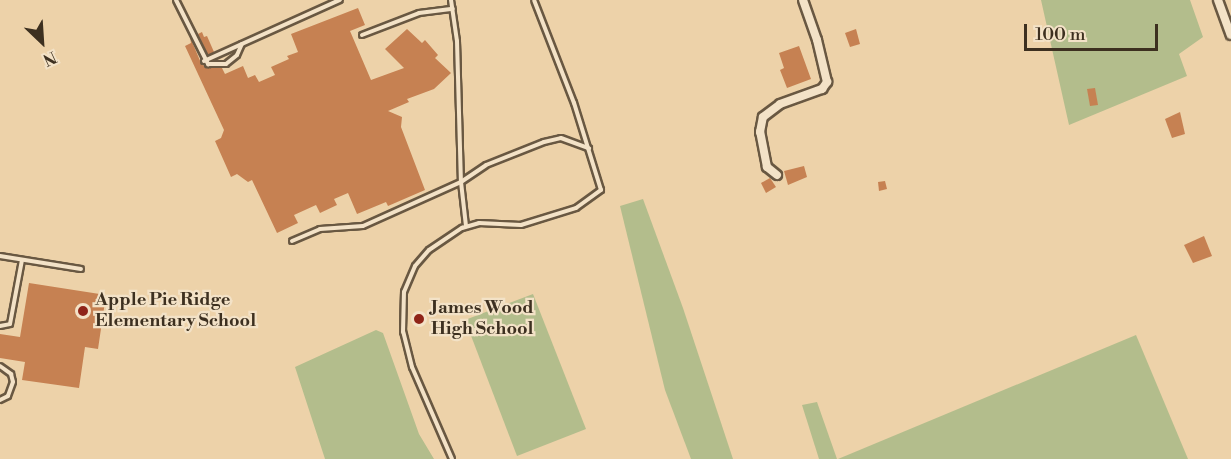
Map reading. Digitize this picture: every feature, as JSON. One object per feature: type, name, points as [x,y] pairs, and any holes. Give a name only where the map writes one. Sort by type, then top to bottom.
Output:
[{"type":"street","points":[[777,175],[767,167],[760,132],[763,117],[780,104],[822,89],[827,82],[817,40],[803,0]]},
{"type":"street","points":[[1218,0],[1231,35]]},
{"type":"lane","points":[[176,0],[204,61],[208,64],[226,64],[237,55],[242,44]]},
{"type":"lane","points":[[204,61],[340,0]]},
{"type":"lane","points":[[451,0],[459,77],[461,182],[466,226]]},
{"type":"lane","points":[[452,459],[412,367],[403,332],[401,305],[408,279],[420,259],[444,238],[466,226],[491,223],[521,225],[576,208],[601,190],[590,148],[534,0]]},
{"type":"lane","points":[[362,35],[419,13],[453,9]]},
{"type":"lane","points":[[292,241],[320,229],[363,226],[461,182],[486,165],[544,142],[561,138],[590,148]]},
{"type":"lane","points":[[0,256],[81,269]]},
{"type":"lane","points":[[0,326],[6,327],[10,324],[22,260]]},
{"type":"lane","points":[[0,366],[11,374],[13,382],[8,396],[0,400]]},
{"type":"green space","points":[[1041,0],[1190,0],[1203,37],[1179,54],[1187,76],[1069,125]]},
{"type":"green space","points":[[643,199],[683,308],[733,459],[691,459],[665,390],[620,206]]},
{"type":"green space","points":[[533,294],[586,429],[517,456],[465,320]]},
{"type":"green space","points":[[376,330],[383,333],[419,434],[434,459],[325,459],[295,367]]},
{"type":"green space","points":[[1136,335],[1188,459],[838,459]]},
{"type":"green space","points":[[817,402],[837,459],[819,459],[802,405]]},
{"type":"building","points":[[358,8],[365,25],[350,31],[371,80],[404,68],[385,49],[407,29],[422,43],[425,40],[438,55],[435,58],[451,73],[434,89],[407,99],[409,102],[388,111],[402,117],[401,127],[425,190],[388,206],[386,202],[357,214],[348,193],[334,199],[337,205],[320,213],[316,205],[294,215],[298,223],[277,233],[252,180],[248,182],[237,174],[231,177],[215,141],[221,138],[224,130],[185,46],[191,43],[190,37],[205,67],[222,68],[225,74],[243,66],[248,78],[255,75],[259,82],[275,75],[271,67],[289,59],[287,56],[298,52],[291,34]]},
{"type":"building","points":[[856,29],[860,44],[850,47],[845,33]]},
{"type":"building","points":[[202,32],[204,37],[207,36],[214,52],[208,55],[198,34]]},
{"type":"building","points":[[799,46],[811,79],[787,88],[780,70],[784,68],[779,53]]},
{"type":"building","points":[[1095,88],[1098,105],[1090,106],[1087,89]]},
{"type":"building","points":[[1180,112],[1185,134],[1172,138],[1165,119]]},
{"type":"building","points":[[804,166],[807,177],[788,185],[784,171]]},
{"type":"building","points":[[770,178],[776,187],[766,193],[761,183]]},
{"type":"building","points":[[885,181],[887,189],[879,191],[878,182]]},
{"type":"building","points":[[1204,236],[1212,256],[1193,263],[1184,245]]},
{"type":"building","points":[[29,283],[106,295],[98,349],[85,347],[79,388],[22,380],[25,362],[0,358],[0,334],[20,337]]},
{"type":"place","name":"Apple Pie Ridge Elementary School","points":[[83,311]]},
{"type":"place","name":"James Wood High School","points":[[419,319]]}]
